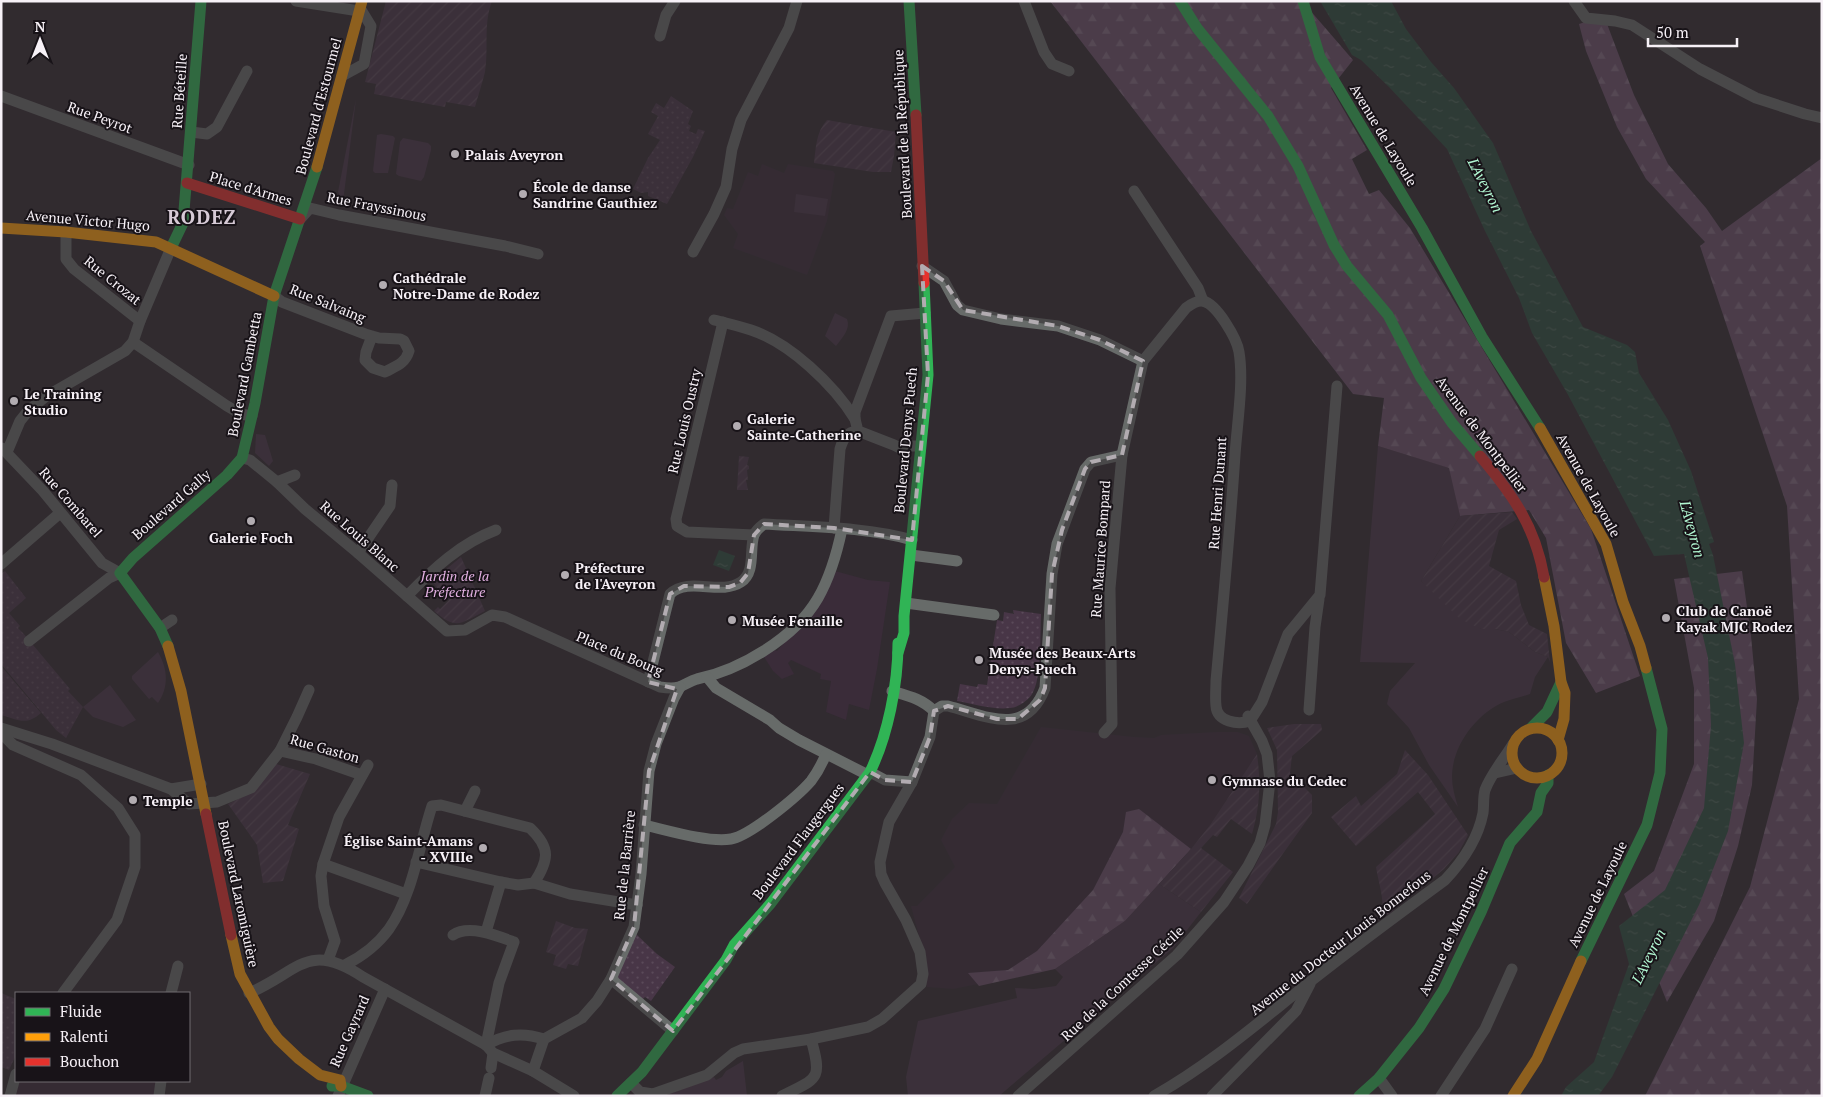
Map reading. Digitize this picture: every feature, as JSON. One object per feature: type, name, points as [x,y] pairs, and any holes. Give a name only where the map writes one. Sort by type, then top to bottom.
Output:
[{"type":"street","name":"Rue Béteille","points":[[187,183],[202,1]]},
{"type":"street","points":[[296,1],[360,7],[372,26],[364,64],[342,76]]},
{"type":"street","points":[[660,36],[666,15],[675,1]]},
{"type":"street","points":[[693,252],[722,196],[726,185],[732,149],[741,120],[790,28],[797,1]]},
{"type":"street","name":"Boulevard de la République","points":[[910,1],[920,185],[922,266]]},
{"type":"street","points":[[1024,1],[1044,52],[1052,64],[1069,71]]},
{"type":"street","name":"Avenue de Montpellier","points":[[1180,1],[1197,28],[1268,116],[1298,166],[1334,245],[1348,266],[1388,315],[1422,378],[1452,423],[1500,480],[1524,515],[1540,554],[1555,632],[1561,682],[1565,692],[1564,719],[1558,740]]},
{"type":"street","name":"Avenue de Layoule","points":[[1303,1],[1320,57],[1422,228],[1482,337],[1531,412],[1606,544],[1623,602],[1640,646],[1662,730],[1660,773],[1648,825],[1586,949],[1537,1059],[1514,1096]]},
{"type":"street","points":[[1574,1],[1586,18],[1632,25],[1700,69],[1756,98],[1822,118]]},
{"type":"street","name":"Boulevard d'Estourmel","points":[[300,219],[310,190],[360,7]]},
{"type":"street","points":[[191,132],[207,134],[217,128],[247,71]]},
{"type":"street","name":"Rue Peyrot","points":[[1,96],[189,165]]},
{"type":"street","points":[[4,450],[20,421],[39,401],[125,351],[133,342],[140,321],[183,223],[187,183]]},
{"type":"street","name":"Place d'Armes","points":[[187,183],[300,219],[274,296]]},
{"type":"street","name":"Rue Henri Dunant","points":[[1134,191],[1198,288],[1203,301],[1211,306],[1228,327],[1239,352],[1241,374],[1230,536],[1216,681],[1217,699],[1227,711],[1234,715],[1250,717]]},
{"type":"street","name":"Rue Frayssinous","points":[[300,219],[310,208],[538,254]]},
{"type":"street","name":"Avenue Victor Hugo","points":[[1,228],[66,232],[156,242],[171,248]]},
{"type":"street","name":"Rue Crozat","points":[[66,232],[66,259],[74,268],[140,321]]},
{"type":"street","points":[[171,248],[274,296]]},
{"type":"street","points":[[922,266],[944,281],[957,305],[963,310],[1007,320],[1058,326],[1100,340],[1144,361],[1186,308],[1193,303],[1203,301]]},
{"type":"street","name":"Boulevard Denys Puech","points":[[869,773],[879,756],[885,733],[898,653],[899,632],[906,603],[928,375],[922,266]]},
{"type":"street","name":"Rue Salvaing","points":[[274,296],[282,302],[372,336]]},
{"type":"street","name":"Boulevard Gambetta","points":[[242,458],[252,416],[274,296]]},
{"type":"street","points":[[680,687],[688,682],[746,661],[779,642],[809,611],[824,586],[838,550],[839,464],[843,438],[852,431],[856,421],[891,316],[925,313]]},
{"type":"street","name":"Rue Louis Oustry","points":[[754,535],[687,532],[677,526],[676,519],[718,321],[753,330],[801,359],[844,404],[856,421]]},
{"type":"street","points":[[133,342],[227,406],[241,414],[252,416]]},
{"type":"street","name":"Rue Maurice Bompard","points":[[1104,733],[1112,724],[1110,588],[1122,455],[1144,361]]},
{"type":"street","points":[[1309,710],[1337,386]]},
{"type":"street","points":[[856,421],[900,448],[920,446]]},
{"type":"street","name":"Rue Combarel","points":[[4,450],[60,512],[102,563],[120,573]]},
{"type":"street","name":"Rue Maurice Bompard","points":[[934,711],[942,706],[948,706],[997,719],[1018,719],[1029,713],[1040,700],[1045,688],[1052,574],[1062,530],[1085,469],[1091,462],[1122,455]]},
{"type":"street","name":"Rue Louis Blanc","points":[[242,458],[250,460],[277,482],[305,509],[447,631]]},
{"type":"street","name":"Boulevard Gally","points":[[120,573],[133,558],[228,475],[242,458]]},
{"type":"street","points":[[277,482],[295,475]]},
{"type":"street","points":[[358,553],[390,506],[392,486]]},
{"type":"street","points":[[1,564],[60,512]]},
{"type":"street","points":[[648,682],[670,594],[676,588],[684,586],[729,587],[740,583],[748,573],[754,535],[758,528],[764,524],[838,529],[897,536],[912,540]]},
{"type":"street","points":[[407,596],[456,550],[496,530]]},
{"type":"street","points":[[910,555],[957,560]]},
{"type":"street","points":[[29,641],[109,578],[120,573]]},
{"type":"street","name":"Boulevard Laromiguière","points":[[120,573],[160,628],[170,650],[181,691],[229,931],[240,974],[249,993],[278,1039],[299,1059],[320,1075],[340,1080],[340,1091]]},
{"type":"street","points":[[1250,717],[1262,702],[1288,634],[1320,595]]},
{"type":"street","points":[[906,603],[994,615]]},
{"type":"street","name":"Place du Bourg","points":[[447,631],[465,630],[492,616],[505,617],[660,687],[680,687]]},
{"type":"street","points":[[160,628],[172,620]]},
{"type":"street","points":[[702,678],[770,720],[779,728],[822,752],[885,780],[912,782]]},
{"type":"street","points":[[1540,794],[1513,760],[1512,752],[1518,737],[1531,728],[1547,712],[1561,682]]},
{"type":"street","name":"Rue de la Barrière","points":[[544,1039],[582,1018],[598,1000],[611,979],[634,927],[638,905],[649,771],[654,749],[680,687]]},
{"type":"street","points":[[189,804],[217,802],[251,788],[280,751],[308,690]]},
{"type":"street","points":[[625,1091],[653,1094],[706,1075],[734,1053],[743,1049],[811,1039],[868,1027],[882,1019],[921,984],[923,974],[920,952],[906,920],[885,883],[880,862],[889,822],[912,782],[930,737],[934,711],[916,697],[892,691]]},
{"type":"street","name":"Rue de la Comtesse Cécile","points":[[1018,1096],[1177,955],[1224,902],[1248,866],[1260,843],[1265,824],[1270,781],[1267,754],[1250,717]]},
{"type":"street","points":[[1,728],[52,744],[172,789],[207,820]]},
{"type":"street","points":[[1495,773],[1521,771],[1532,777],[1548,775],[1559,764],[1562,756],[1558,740],[1546,730],[1531,728]]},
{"type":"street","points":[[1,732],[13,745],[81,774],[118,808],[135,835],[135,867],[117,920],[64,992]]},
{"type":"street","name":"Avenue du Docteur Louis Bonnefous","points":[[1154,1096],[1176,1084],[1230,1046],[1312,980],[1445,880],[1460,864],[1478,830],[1483,813],[1484,792],[1514,744]]},
{"type":"street","name":"Rue Gaston","points":[[280,751],[365,770],[340,817],[323,864]]},
{"type":"street","points":[[644,825],[715,840],[732,839],[752,829],[793,799],[811,780],[822,752]]},
{"type":"street","name":"Boulevard Flaugergues","points":[[625,1091],[642,1072],[726,960],[728,954],[752,926],[869,773]]},
{"type":"street","name":"Avenue de Montpellier","points":[[1359,1096],[1379,1078],[1420,1028],[1444,989],[1481,912],[1510,844],[1537,812],[1540,794],[1548,783],[1548,775]]},
{"type":"street","points":[[172,789],[201,784]]},
{"type":"street","points":[[465,811],[475,791]]},
{"type":"street","points":[[345,965],[358,958],[381,938],[397,915],[406,894],[432,806],[441,804],[530,828],[539,837],[546,853],[538,884]]},
{"type":"street","points":[[416,862],[501,882],[518,885],[538,884],[570,894],[638,905]]},
{"type":"street","points":[[328,960],[336,941],[324,906],[321,876],[323,864],[406,894]]},
{"type":"street","points":[[486,932],[501,882]]},
{"type":"street","points":[[453,935],[459,930],[486,932],[514,942],[499,983],[490,1049],[490,1073],[485,1096]]},
{"type":"street","points":[[249,993],[306,961],[328,960],[345,965],[574,1096]]},
{"type":"street","points":[[171,992],[178,966]]},
{"type":"street","points":[[1441,1096],[1485,1029],[1512,969]]},
{"type":"street","points":[[611,979],[673,1031]]},
{"type":"street","points":[[1212,1096],[1296,1011],[1312,980]]},
{"type":"street","name":"Rue Gayrard","points":[[340,1091],[385,989]]},
{"type":"street","points":[[490,1049],[501,1037],[516,1035],[534,1036],[544,1039],[532,1071]]},
{"type":"street","points":[[782,1096],[810,1083],[817,1074],[817,1058],[811,1039]]},
{"type":"street","points":[[10,1096],[15,1078]]},
{"type":"street","points":[[1379,1078],[1392,1096]]},
{"type":"street","points":[[159,1096],[161,1082]]},
{"type":"street","points":[[340,1091],[368,1096]]},
{"type":"highlighted area","points":[[922,266],[944,281],[963,310],[1058,326],[1100,340],[1143,361],[1122,455],[1091,462],[1085,469],[1062,530],[1052,574],[1045,688],[1040,700],[1018,719],[997,719],[948,706],[934,711],[930,737],[912,782],[885,780],[870,772],[673,1031],[611,979],[634,927],[649,771],[677,689],[648,682],[670,594],[684,586],[729,587],[740,583],[748,573],[754,535],[764,524],[834,528],[912,540],[928,375]]},
{"type":"shaded area","points":[[762,164],[784,173],[788,164],[833,171],[835,174],[827,221],[807,275],[733,248],[738,234],[724,215],[727,208],[733,209],[748,172],[758,176]]},
{"type":"shaded area","points":[[835,571],[868,580],[890,582],[869,710],[849,704],[846,720],[826,712],[831,681],[820,679],[821,674],[791,660],[788,663],[794,674],[782,679],[773,671],[764,657],[775,650],[777,651],[796,629]]},
{"type":"shaded area","points":[[1041,727],[1154,738],[1161,735],[1238,732],[1249,736],[1257,754],[1210,825],[1159,884],[1055,969],[953,989],[927,987],[923,951],[911,906],[917,906],[955,867],[941,840],[952,819],[969,803],[997,804]]},
{"type":"shaded area","points":[[19,1082],[156,1082],[155,1096],[14,1096]]},
{"type":"green space","points":[[386,1],[492,1],[487,28],[485,72],[475,107],[446,102],[445,107],[374,94],[376,84],[365,82]]},
{"type":"green space","points":[[1050,1],[1302,1],[1353,60],[1331,88],[1367,150],[1352,159],[1369,194],[1379,190],[1410,228],[1591,529],[1640,676],[1596,693],[1566,643],[1546,538],[1529,510],[1460,516],[1449,468],[1378,446],[1384,398],[1353,394]]},
{"type":"green space","points":[[1604,16],[1634,95],[1668,164],[1706,208],[1722,231],[1822,158],[1822,1096],[1645,1096],[1750,887],[1799,699],[1787,506],[1700,246],[1705,242],[1646,179],[1617,127],[1586,51],[1579,24]]},
{"type":"green space","points":[[671,96],[693,111],[688,124],[691,126],[689,131],[696,134],[698,129],[705,131],[667,204],[648,196],[648,192],[641,193],[633,189],[648,158],[660,140],[648,134],[658,116],[651,112],[656,103],[664,108]]},
{"type":"green space","points":[[356,99],[343,202],[338,192]]},
{"type":"green space","points":[[827,120],[896,132],[891,172],[873,172],[814,163],[819,135]]},
{"type":"green space","points":[[381,134],[395,138],[388,173],[375,173],[373,171],[377,135]]},
{"type":"green space","points":[[403,138],[428,143],[431,146],[424,177],[421,181],[396,174],[400,142]]},
{"type":"green space","points":[[796,194],[828,199],[825,216],[794,212]]},
{"type":"green space","points":[[835,313],[847,319],[848,323],[845,333],[836,346],[825,336]]},
{"type":"green space","points":[[256,434],[265,435],[273,461],[269,466],[255,453]]},
{"type":"green space","points":[[1378,446],[1450,468],[1460,516],[1421,581],[1481,629],[1509,632],[1535,652],[1548,657],[1535,677],[1530,694],[1504,702],[1484,714],[1461,743],[1453,765],[1452,777],[1458,807],[1429,765],[1409,728],[1387,704],[1390,691],[1415,663],[1360,662]]},
{"type":"green space","points":[[739,456],[749,457],[747,465],[749,466],[747,470],[748,480],[746,480],[748,490],[737,490]]},
{"type":"green space","points":[[1512,512],[1517,519],[1499,530],[1489,566],[1516,581],[1521,605],[1529,625],[1547,634],[1550,662],[1548,657],[1535,652],[1509,632],[1481,629],[1460,619],[1421,581],[1460,516]]},
{"type":"green space","name":"Jardin de la Préfecture","points":[[461,557],[485,611],[464,622],[454,623],[434,611],[438,607],[440,609],[449,600],[448,596],[443,598],[432,581]]},
{"type":"green space","points":[[5,571],[26,598],[9,613],[20,626],[18,628],[83,707],[66,738],[56,730],[1,664],[1,574]]},
{"type":"green space","points":[[1742,571],[1757,699],[1752,785],[1738,846],[1714,921],[1667,1002],[1624,894],[1654,871],[1694,764],[1694,688],[1674,579]]},
{"type":"green space","points":[[1013,610],[1041,614],[1039,667],[1032,694],[1016,707],[1010,708],[990,707],[957,701],[960,684],[977,687],[978,684],[987,685],[997,620],[1003,621],[1004,612],[1014,614]]},
{"type":"green space","points":[[158,652],[164,665],[166,678],[164,691],[158,703],[152,697],[149,699],[132,679],[132,676]]},
{"type":"green space","points":[[1,666],[41,713],[36,717],[22,721],[1,715]]},
{"type":"green space","points":[[110,685],[136,720],[123,727],[93,717],[83,707]]},
{"type":"green space","points":[[1294,724],[1321,724],[1322,730],[1292,756],[1290,773],[1312,795],[1312,813],[1247,904],[1239,898],[1276,824],[1278,812],[1277,750],[1267,728]]},
{"type":"green space","points":[[1405,750],[1428,775],[1468,835],[1459,852],[1444,869],[1388,915],[1382,909],[1382,894],[1376,867],[1435,814],[1418,792],[1356,846],[1331,817],[1356,796],[1361,806],[1397,774]]},
{"type":"green space","points":[[1257,754],[1259,794],[1252,834],[1231,819],[1217,837],[1213,835],[1201,848],[1233,872],[1201,912],[1159,884],[1210,825]]},
{"type":"green space","points":[[276,764],[310,774],[288,825],[299,829],[283,881],[263,883],[257,845],[228,804],[252,792]]},
{"type":"green space","points":[[1139,809],[1191,849],[1125,921],[1055,969],[979,986],[968,973],[1008,970],[1037,951],[1093,890],[1123,832],[1126,812]]},
{"type":"green space","points":[[1159,884],[1201,912],[1173,948],[999,1096],[908,1096],[906,1077],[918,1021],[1017,998],[1015,988],[1034,989],[1056,986],[1063,977],[1055,969],[1125,921]]},
{"type":"green space","points":[[556,921],[575,928],[588,929],[578,966],[568,964],[566,969],[553,965],[556,955],[546,952]]},
{"type":"green space","points":[[636,934],[657,954],[675,967],[651,1001],[645,997],[642,1000],[615,978]]},
{"type":"green space","points":[[1,993],[15,999],[15,1057],[9,1070],[1,1067]]},
{"type":"green space","points":[[743,1061],[747,1096],[664,1096],[714,1077],[716,1080],[722,1077],[726,1071]]},
{"type":"water","name":"L'Aveyron","points":[[1320,1],[1391,1],[1406,29],[1454,88],[1493,143],[1531,231],[1583,327],[1627,345],[1635,352],[1639,373],[1668,420],[1691,471],[1714,542],[1709,544],[1713,555],[1735,664],[1744,743],[1728,831],[1699,905],[1612,1077],[1598,1096],[1561,1096],[1566,1087],[1594,1062],[1629,964],[1619,926],[1665,890],[1704,808],[1711,725],[1708,658],[1684,554],[1654,556],[1567,393],[1532,333],[1519,298],[1447,149],[1389,87],[1361,60],[1352,55]]},
{"type":"water","points":[[719,550],[735,556],[729,571],[713,565]]},
{"type":"traffic: fast","points":[[171,248],[183,223],[201,1]]},
{"type":"traffic: fast","points":[[909,1],[916,115]]},
{"type":"traffic: fast","points":[[1180,1],[1197,28],[1268,116],[1298,166],[1334,245],[1347,266],[1388,315],[1421,378],[1452,423],[1480,456]]},
{"type":"traffic: fast","points":[[1303,1],[1320,57],[1422,228],[1482,337],[1540,428]]},
{"type":"traffic: fast","points":[[168,646],[160,628],[120,573],[133,558],[227,475],[242,458],[255,403],[274,296],[317,167]]},
{"type":"traffic: fast","points":[[898,653],[904,633],[904,616],[928,375],[924,283]]},
{"type":"traffic: fast","points":[[617,1096],[642,1072],[726,960],[734,945],[771,903],[870,772],[882,742],[891,709],[898,659],[898,643]]},
{"type":"traffic: fast","points":[[1581,961],[1647,825],[1660,773],[1662,729],[1646,668]]},
{"type":"traffic: fast","points":[[1531,728],[1547,712],[1561,682]]},
{"type":"traffic: fast","points":[[1359,1096],[1379,1078],[1419,1028],[1444,989],[1481,912],[1510,843],[1537,812],[1541,793],[1548,783],[1548,775]]},
{"type":"traffic: fast","points":[[332,1086],[341,1086],[368,1096]]},
{"type":"traffic: slow","points":[[317,167],[362,1]]},
{"type":"traffic: slow","points":[[1,228],[66,232],[156,242],[274,296]]},
{"type":"traffic: slow","points":[[1540,428],[1606,544],[1623,602],[1640,646],[1646,668]]},
{"type":"traffic: slow","points":[[1544,577],[1554,626],[1561,682],[1565,693],[1564,719],[1558,740]]},
{"type":"traffic: slow","points":[[168,646],[181,691],[206,814]]},
{"type":"traffic: slow","points":[[1537,728],[1546,730],[1557,739],[1562,753],[1560,762],[1551,773],[1537,778],[1528,776],[1517,767],[1512,753],[1514,744],[1523,733],[1537,728]]},
{"type":"traffic: slow","points":[[231,935],[240,974],[269,1027],[278,1039],[299,1059],[320,1075],[340,1080],[341,1086]]},
{"type":"traffic: slow","points":[[1513,1096],[1537,1059],[1581,961]]},
{"type":"traffic: jam","points":[[916,115],[924,283]]},
{"type":"traffic: jam","points":[[187,183],[300,219]]},
{"type":"traffic: jam","points":[[1480,456],[1503,484],[1521,512],[1535,542],[1544,577]]},
{"type":"traffic: jam","points":[[206,814],[231,935]]},
{"type":"place","name":"Palais Aveyron","points":[[455,154]]},
{"type":"place","name":"École de danse Sandrine Gauthiez","points":[[523,194]]},
{"type":"place","name":"Cathédrale Notre-Dame de Rodez","points":[[383,285]]},
{"type":"place","name":"Le Training Studio","points":[[14,401]]},
{"type":"place","name":"Galerie Sainte-Catherine","points":[[737,426]]},
{"type":"place","name":"Galerie Foch","points":[[251,521]]},
{"type":"place","name":"Préfecture de l'Aveyron","points":[[565,575]]},
{"type":"place","name":"Club de Canoë Kayak MJC Rodez","points":[[1666,618]]},
{"type":"place","name":"Musée Fenaille","points":[[732,620]]},
{"type":"place","name":"Musée des Beaux-Arts Denys-Puech","points":[[979,660]]},
{"type":"place","name":"Gymnase du Cedec","points":[[1212,780]]},
{"type":"place","name":"Temple","points":[[133,800]]},
{"type":"place","name":"Église Saint-Amans - XVIIIe","points":[[483,848]]},
{"type":"district","name":"RODEZ","points":[[202,216]]}]
